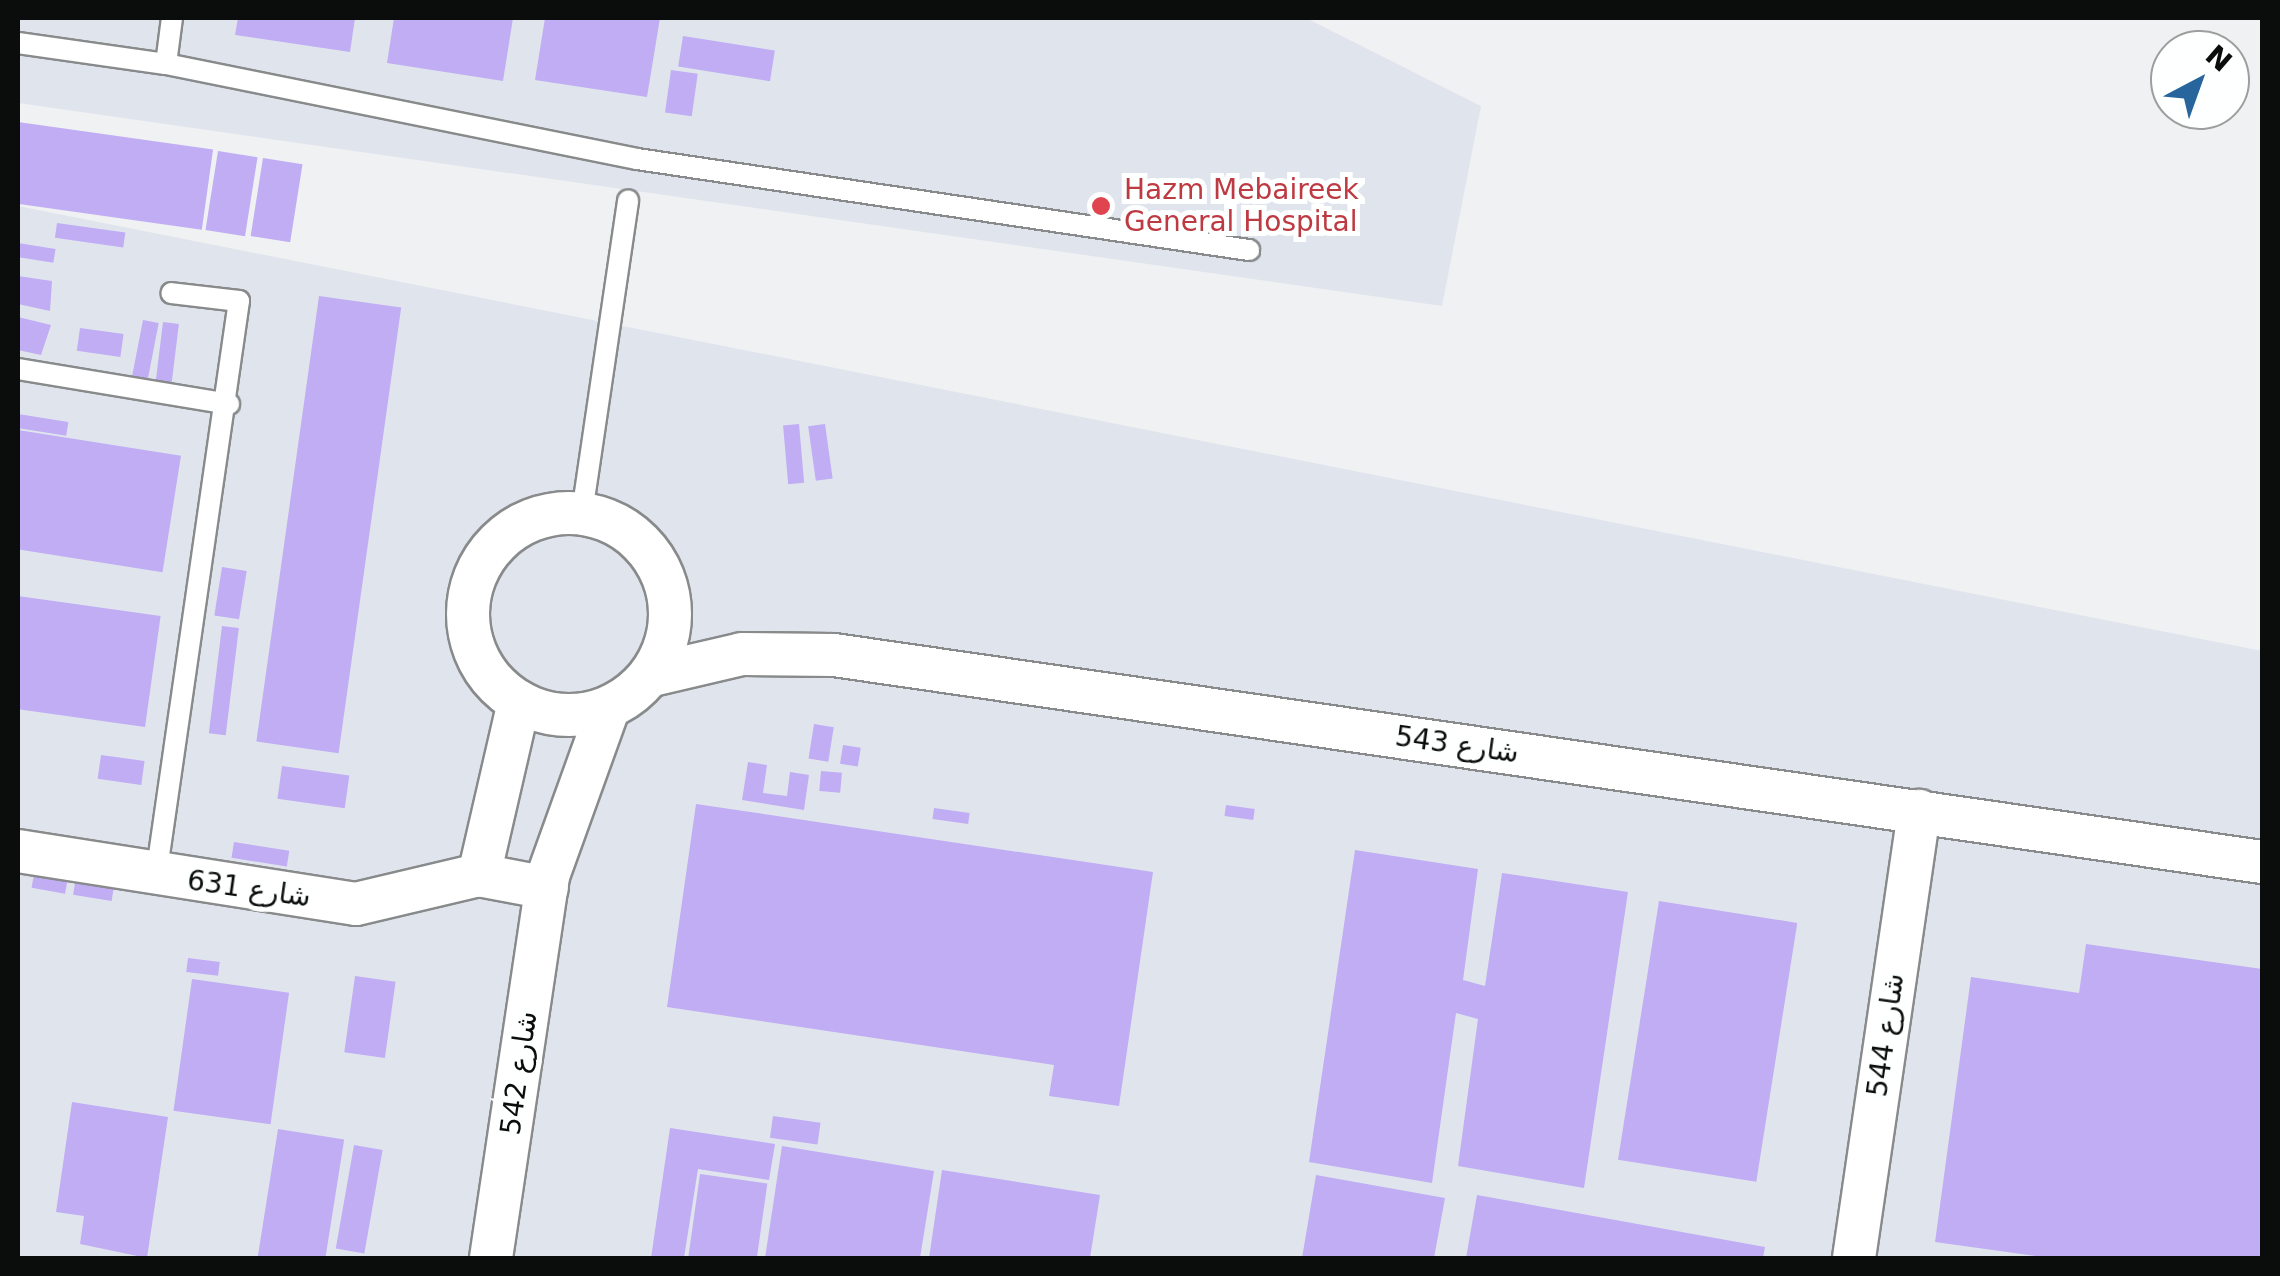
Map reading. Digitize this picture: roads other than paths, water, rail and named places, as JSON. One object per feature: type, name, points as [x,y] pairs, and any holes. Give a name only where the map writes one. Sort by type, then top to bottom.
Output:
[{"type":"street","points":[[582,513],[611,522],[656,561],[671,618],[652,675],[608,708],[574,716],[519,702],[473,648],[470,589],[481,562],[524,523],[582,513]]},
{"type":"street","name":"شارع 543","points":[[652,675],[742,654],[834,655],[2262,862]]},
{"type":"street","points":[[519,702],[479,875],[547,888]]},
{"type":"street","name":"شارع 542","points":[[491,1258],[547,888],[608,708]]},
{"type":"street","name":"شارع 544","points":[[1854,1258],[1919,811]]},
{"type":"street","name":"شارع 631","points":[[18,851],[156,876],[356,904],[479,875]]},
{"type":"lane","points":[[166,64],[172,18]]},
{"type":"lane","points":[[18,43],[166,64],[637,159],[1250,250]]},
{"type":"lane","points":[[582,513],[628,200]]},
{"type":"lane","points":[[156,876],[229,404],[239,301],[171,292]]},
{"type":"lane","points":[[18,369],[229,404]]},
{"type":"place","name":"Hazm Mebaireek General Hospital","points":[[1101,206]]}]
